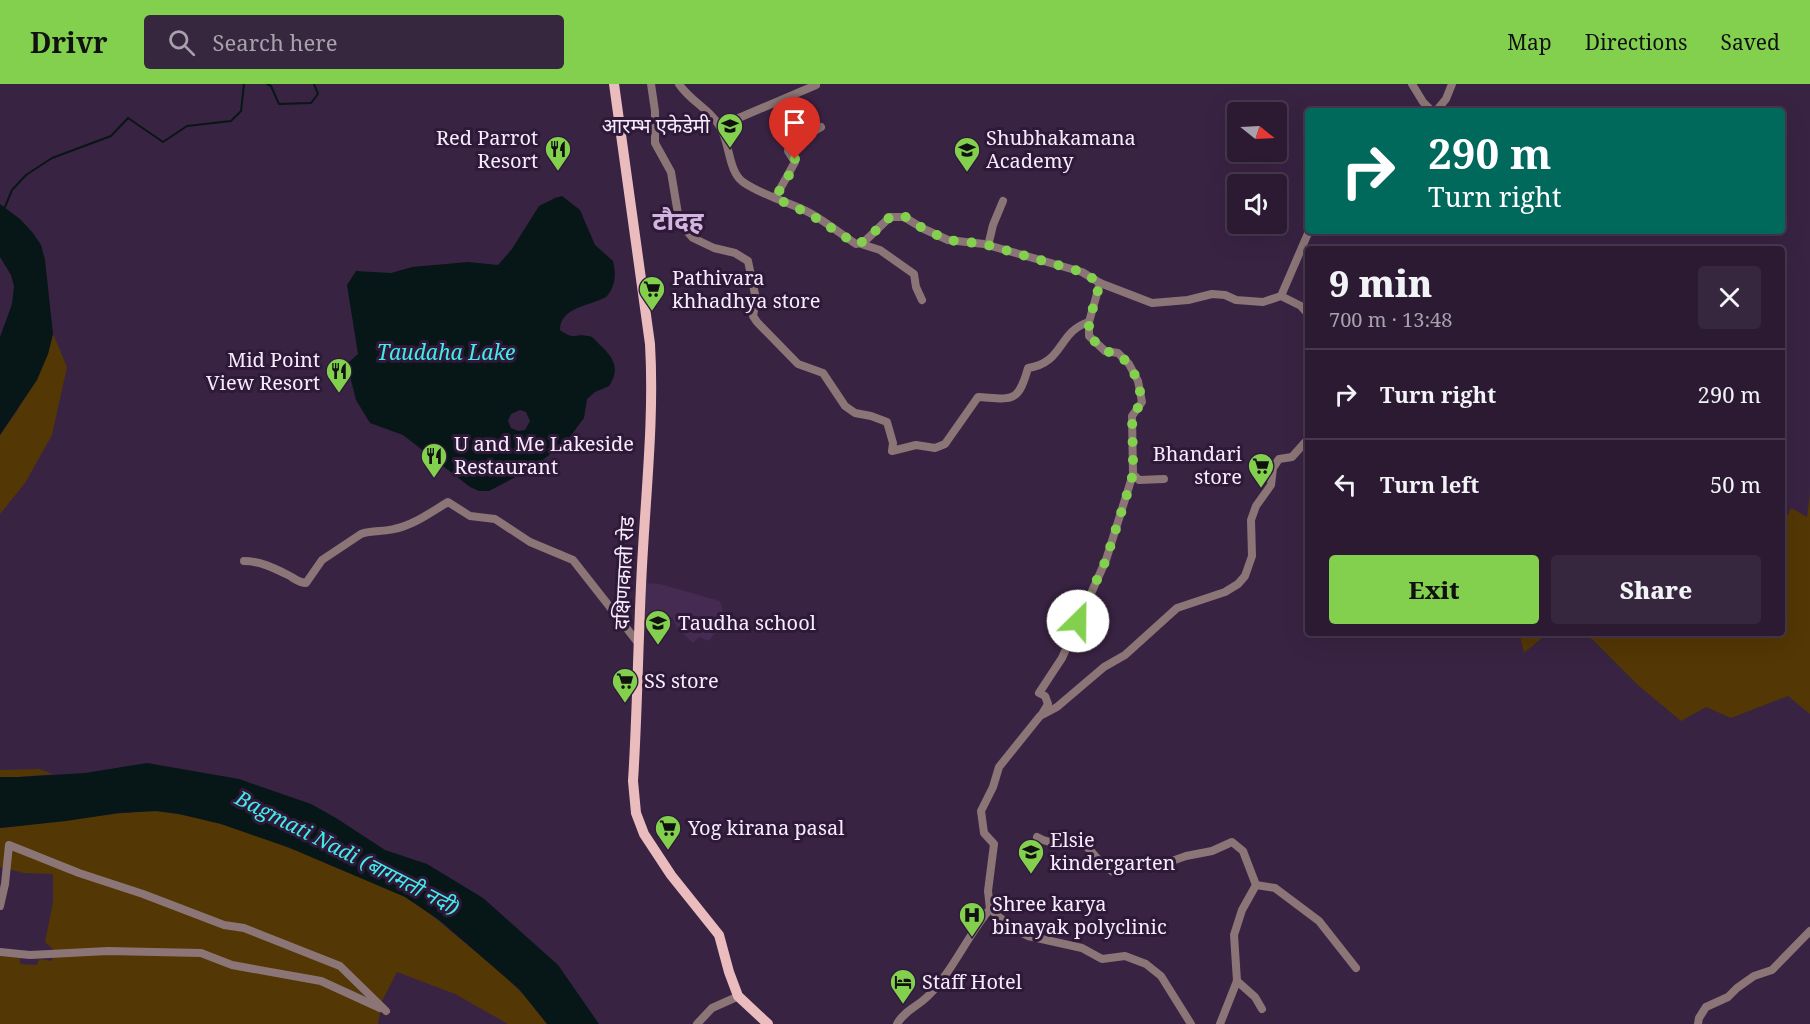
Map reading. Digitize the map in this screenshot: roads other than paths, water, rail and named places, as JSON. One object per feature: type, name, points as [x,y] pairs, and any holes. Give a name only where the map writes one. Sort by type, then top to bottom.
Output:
[{"type":"main road","name":"दक्षिणकाली रोड","points":[[614,84],[650,344],[652,381],[633,782],[636,813],[644,834],[671,875],[719,935],[729,972],[739,996],[768,1024]]},
{"type":"street","points":[[651,84],[655,111],[655,143],[671,172],[679,220],[684,229],[693,238],[714,248],[735,253],[748,261],[756,299],[753,316],[757,322],[798,364],[823,373],[845,406],[855,413],[887,422],[893,443],[892,451],[916,445],[935,448],[945,444],[978,398],[1011,398],[1022,390],[1028,368],[1038,366],[1057,355],[1068,333],[1089,322]]},
{"type":"street","points":[[679,84],[691,99],[720,126],[730,151],[732,164],[742,181],[810,214],[856,244],[879,250],[914,274],[916,287],[922,300]]},
{"type":"street","points":[[720,126],[816,84]]},
{"type":"street","points":[[1412,84],[1423,102],[1430,108]]},
{"type":"street","points":[[1437,108],[1446,99],[1452,84]]},
{"type":"street","points":[[775,198],[795,162],[788,151],[789,146],[822,127]]},
{"type":"street","points":[[988,246],[993,225],[1003,201]]},
{"type":"street","points":[[861,244],[890,217],[904,216],[924,229],[948,240],[988,246],[1082,272],[1100,283],[1152,303],[1188,300],[1212,294],[1225,295],[1236,300],[1263,302],[1281,296],[1301,306],[1305,311]]},
{"type":"street","points":[[1281,296],[1308,234]]},
{"type":"street","points":[[1100,283],[1089,322],[1089,336],[1105,351],[1118,354],[1129,364],[1138,381],[1142,402],[1132,416],[1133,474],[1106,560],[1062,658],[1039,693],[1044,696],[1048,704],[999,767],[993,787],[981,811],[984,833],[994,844],[988,891],[990,909],[1011,928],[1028,936],[1082,948],[1102,959],[1125,956],[1146,964],[1161,976],[1191,1024]]},
{"type":"street","points":[[1040,716],[1057,707],[1104,667],[1125,655],[1177,608],[1225,592],[1238,584],[1250,566],[1251,520],[1256,506],[1271,485],[1273,468],[1279,459],[1292,458],[1305,443]]},
{"type":"street","points":[[1133,474],[1139,480],[1164,479]]},
{"type":"street","points":[[244,561],[254,561],[306,584],[322,560],[361,534],[368,531],[393,530],[414,523],[448,502],[470,516],[495,519],[530,542],[573,560],[639,644]]},
{"type":"street","points":[[1037,837],[1051,843],[1081,840],[1103,865],[1113,872],[1132,861],[1158,866],[1186,856],[1212,851],[1232,842],[1243,851],[1256,885]]},
{"type":"street","points":[[0,906],[9,845],[79,873],[143,894],[224,925],[244,928],[340,966],[386,1011],[321,981],[232,965],[201,953],[108,951],[30,955],[0,952]]},
{"type":"street","points":[[1256,885],[1275,888],[1312,915],[1330,933],[1356,968]]},
{"type":"street","points":[[1220,1024],[1237,981],[1234,935],[1242,910],[1256,885]]},
{"type":"street","points":[[897,1024],[902,1016],[927,997],[957,958],[974,927],[990,909]]},
{"type":"street","points":[[1698,1024],[1699,1018],[1707,1007],[1728,997],[1754,976],[1772,970],[1810,931]]},
{"type":"street","points":[[1237,981],[1251,992],[1262,1009]]},
{"type":"street","points":[[698,1024],[712,1008],[739,996]]},
{"type":"water","name":"Taudaha Lake","points":[[562,196],[580,210],[595,245],[613,261],[614,280],[606,297],[570,312],[561,322],[560,330],[572,336],[583,335],[593,338],[614,363],[613,380],[609,386],[595,392],[587,399],[584,418],[566,442],[531,469],[489,491],[479,491],[470,487],[403,435],[370,423],[356,400],[347,364],[358,354],[347,285],[356,271],[391,273],[412,267],[468,262],[498,265],[512,249],[539,206]],"holes":[[[520,410],[526,412],[530,421],[525,430],[518,431],[511,428],[508,421],[511,414]]]},
{"type":"water","points":[[0,204],[20,219],[41,245],[45,260],[53,334],[48,354],[37,380],[0,435],[0,337],[12,304],[14,286],[11,275],[0,257]]},
{"type":"water","name":"Bagmati Nadi (बागमती नदी)","points":[[147,763],[239,779],[311,804],[385,850],[427,864],[483,898],[558,965],[599,1024],[547,1024],[519,989],[439,920],[405,897],[290,848],[221,824],[156,811],[119,813],[0,828],[0,777],[85,773]]},
{"type":"waterway","points":[[5,207],[12,190],[26,175],[52,158],[111,136],[128,118],[163,142],[187,126],[231,121],[241,111],[244,84]]},
{"type":"waterway","points":[[267,84],[271,86],[279,104],[311,103],[318,94],[314,84]]},
{"type":"place","name":"आरम्भ एकेडेमी","points":[[730,149]]},
{"type":"place","name":"Red Parrot Resort","points":[[558,172]]},
{"type":"place","name":"Shubhakamana Academy","points":[[967,173]]},
{"type":"place","name":"Pathivara khhadhya store","points":[[652,312]]},
{"type":"place","name":"Mid Point View Resort","points":[[339,394]]},
{"type":"place","name":"U and Me Lakeside Restaurant","points":[[434,479]]},
{"type":"place","name":"Bhandari store","points":[[1261,489]]},
{"type":"place","name":"Taudha school","points":[[658,646]]},
{"type":"place","name":"SS store","points":[[625,704]]},
{"type":"place","name":"Yog kirana pasal","points":[[668,851]]},
{"type":"place","name":"Elsie kindergarten","points":[[1031,875]]},
{"type":"place","name":"Shree karya binayak polyclinic","points":[[972,938]]},
{"type":"place","name":"Staff Hotel","points":[[903,1005]]},
{"type":"district","name":"टौदह","points":[[678,221]]}]
